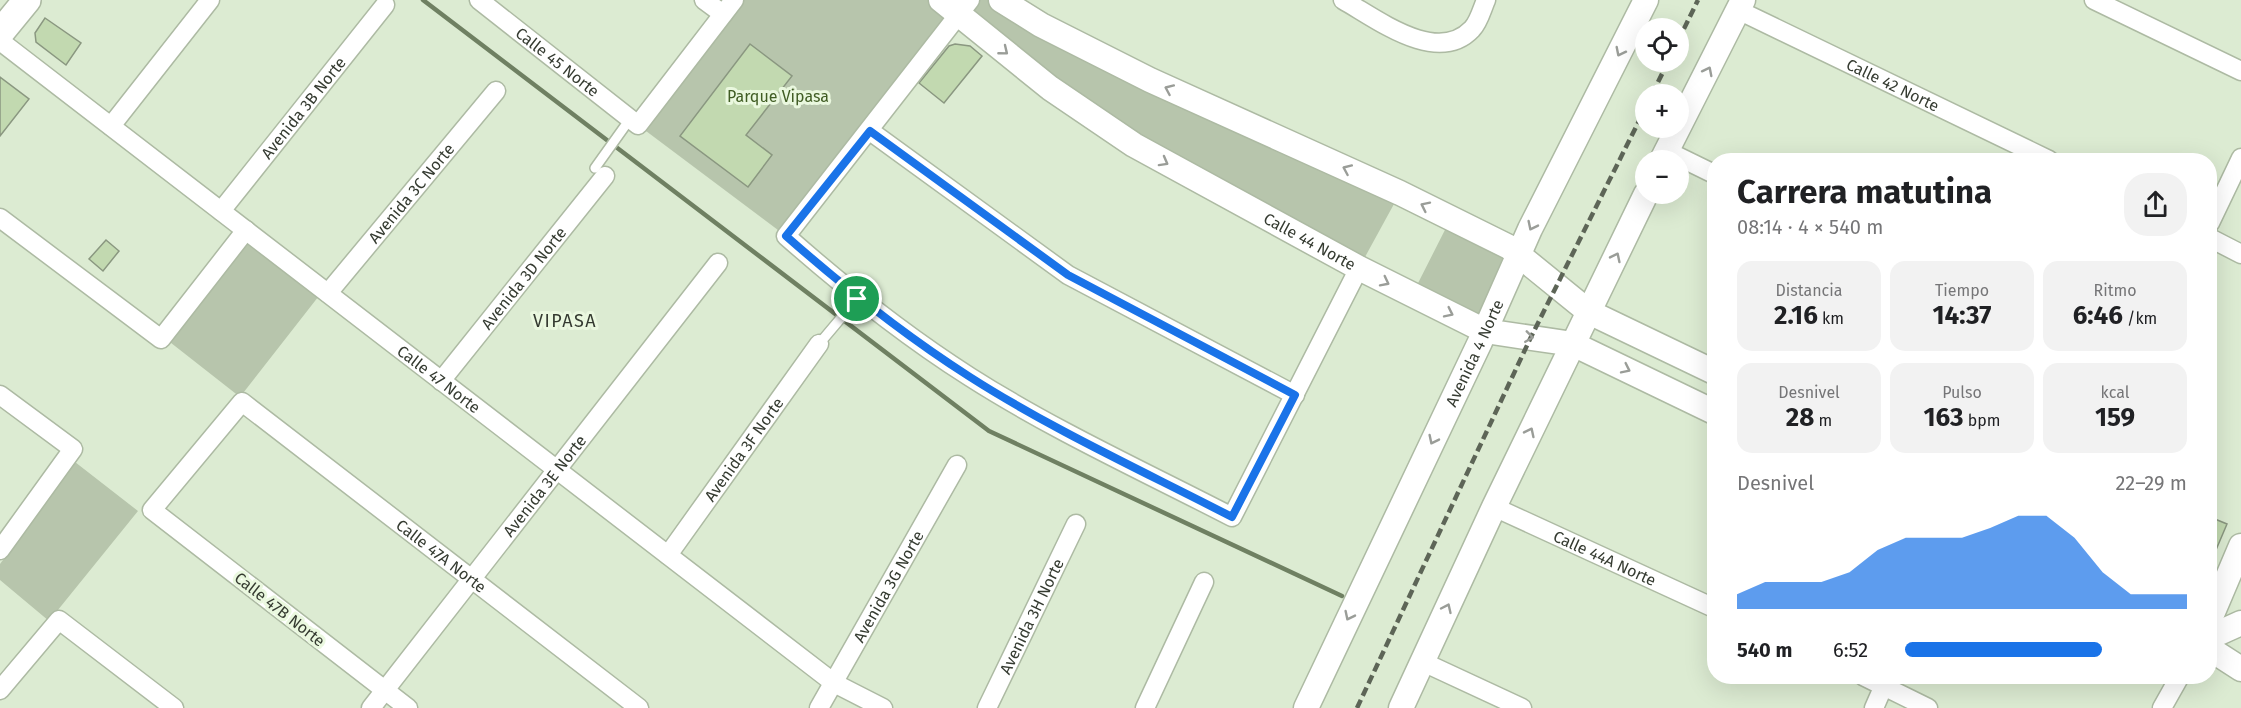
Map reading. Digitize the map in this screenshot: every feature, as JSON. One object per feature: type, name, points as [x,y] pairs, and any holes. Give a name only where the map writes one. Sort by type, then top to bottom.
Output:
[{"type":"main road","points":[[0,33],[27,0]]},
{"type":"main road","points":[[1001,0],[1041,25],[1150,80],[1400,193],[1509,247],[1589,312],[1707,369]]},
{"type":"main road","name":"Avenida 4 Norte","points":[[1306,708],[1485,331],[1518,254],[1647,0]]},
{"type":"main road","name":"Calle 44 Norte","points":[[956,5],[1050,88],[1134,145],[1359,268],[1485,331],[1573,344],[1707,408]]},
{"type":"main road","points":[[1668,150],[1741,5]]},
{"type":"main road","points":[[1401,708],[1494,507],[1641,204]]},
{"type":"main road","points":[[2217,598],[2241,546]]},
{"type":"main road","points":[[2217,634],[2241,623]]},
{"type":"main road","points":[[2217,654],[2241,669]]},
{"type":"street","points":[[111,126],[210,0]]},
{"type":"street","name":"Calle 45 Norte","points":[[479,0],[630,126]]},
{"type":"street","points":[[630,126],[728,7],[704,0]]},
{"type":"street","points":[[1343,0],[1404,35],[1440,45],[1457,40],[1473,28],[1486,0]]},
{"type":"street","points":[[2094,0],[2241,71]]},
{"type":"street","name":"Avenida 3B Norte","points":[[220,211],[386,5]]},
{"type":"street","points":[[956,5],[870,131],[786,236],[857,299],[971,378],[1232,517],[1359,268]]},
{"type":"street","name":"Calle 42 Norte","points":[[1741,5],[2035,153]]},
{"type":"street","name":"Calle 47 Norte","points":[[0,41],[834,683],[883,708]]},
{"type":"street","name":"Avenida 3C Norte","points":[[328,293],[496,91]]},
{"type":"street","points":[[870,131],[1068,275],[1295,395]]},
{"type":"street","points":[[2217,208],[2241,158]]},
{"type":"street","points":[[1689,164],[1707,171]]},
{"type":"street","name":"Avenida 3D Norte","points":[[441,381],[600,172]]},
{"type":"street","points":[[0,218],[161,339],[246,230]]},
{"type":"street","points":[[2217,242],[2241,254]]},
{"type":"street","name":"Avenida 3E Norte","points":[[371,708],[718,263]]},
{"type":"street","name":"Avenida 3F Norte","points":[[668,555],[823,340]]},
{"type":"street","points":[[0,394],[73,449],[0,550]]},
{"type":"street","name":"Calle 47B Norte","points":[[242,402],[152,510],[408,708]]},
{"type":"street","name":"Calle 47A Norte","points":[[242,402],[639,708]]},
{"type":"street","name":"Avenida 3G Norte","points":[[819,708],[957,465]]},
{"type":"street","name":"Calle 44A Norte","points":[[1494,507],[1707,605]]},
{"type":"street","name":"Avenida 3H Norte","points":[[987,708],[1076,524]]},
{"type":"street","points":[[1145,708],[1204,582]]},
{"type":"street","points":[[0,690],[59,620],[174,708]]},
{"type":"street","points":[[1423,662],[1522,708]]},
{"type":"street","points":[[1874,708],[1885,684]]},
{"type":"street","points":[[1891,684],[1928,708]]},
{"type":"street","points":[[2162,708],[2176,684]]},
{"type":"lane","points":[[600,172],[608,151],[630,126]]},
{"type":"lane","points":[[823,340],[857,299]]},
{"type":"green space","name":"Parque Vipasa","points":[[734,0],[1001,0],[1400,193],[1359,268],[1134,145],[959,14],[786,236],[638,125]]},
{"type":"green space","points":[[1451,218],[1509,247],[1485,331],[1412,295]]},
{"type":"green space","points":[[247,234],[322,292],[240,397],[166,339]]},
{"type":"green space","points":[[75,462],[138,511],[49,621],[0,580],[0,564]]},
{"type":"building","points":[[45,18],[81,43],[66,65],[36,42],[35,33]]},
{"type":"building","points":[[750,44],[792,76],[746,135],[772,155],[748,187],[680,136]]},
{"type":"building","points":[[955,44],[970,46],[982,56],[944,103],[919,83],[949,46]]},
{"type":"building","points":[[0,77],[29,99],[0,136]]},
{"type":"building","points":[[106,240],[119,251],[103,271],[89,259]]},
{"type":"building","points":[[2217,520],[2227,524],[2217,548]]},
{"type":"waterway","points":[[423,0],[989,431],[1342,596]]},
{"type":"railway","points":[[1689,18],[1698,0]]},
{"type":"railway","points":[[1657,84],[1663,72]]},
{"type":"railway","points":[[1357,708],[1531,337],[1635,129]]},
{"type":"district","name":"VIPASA","points":[[565,321]]},
{"type":"route","points":[[870,131],[1068,275],[1295,395],[1232,517],[1019,406],[971,378],[857,299],[786,236],[870,131]]}]
